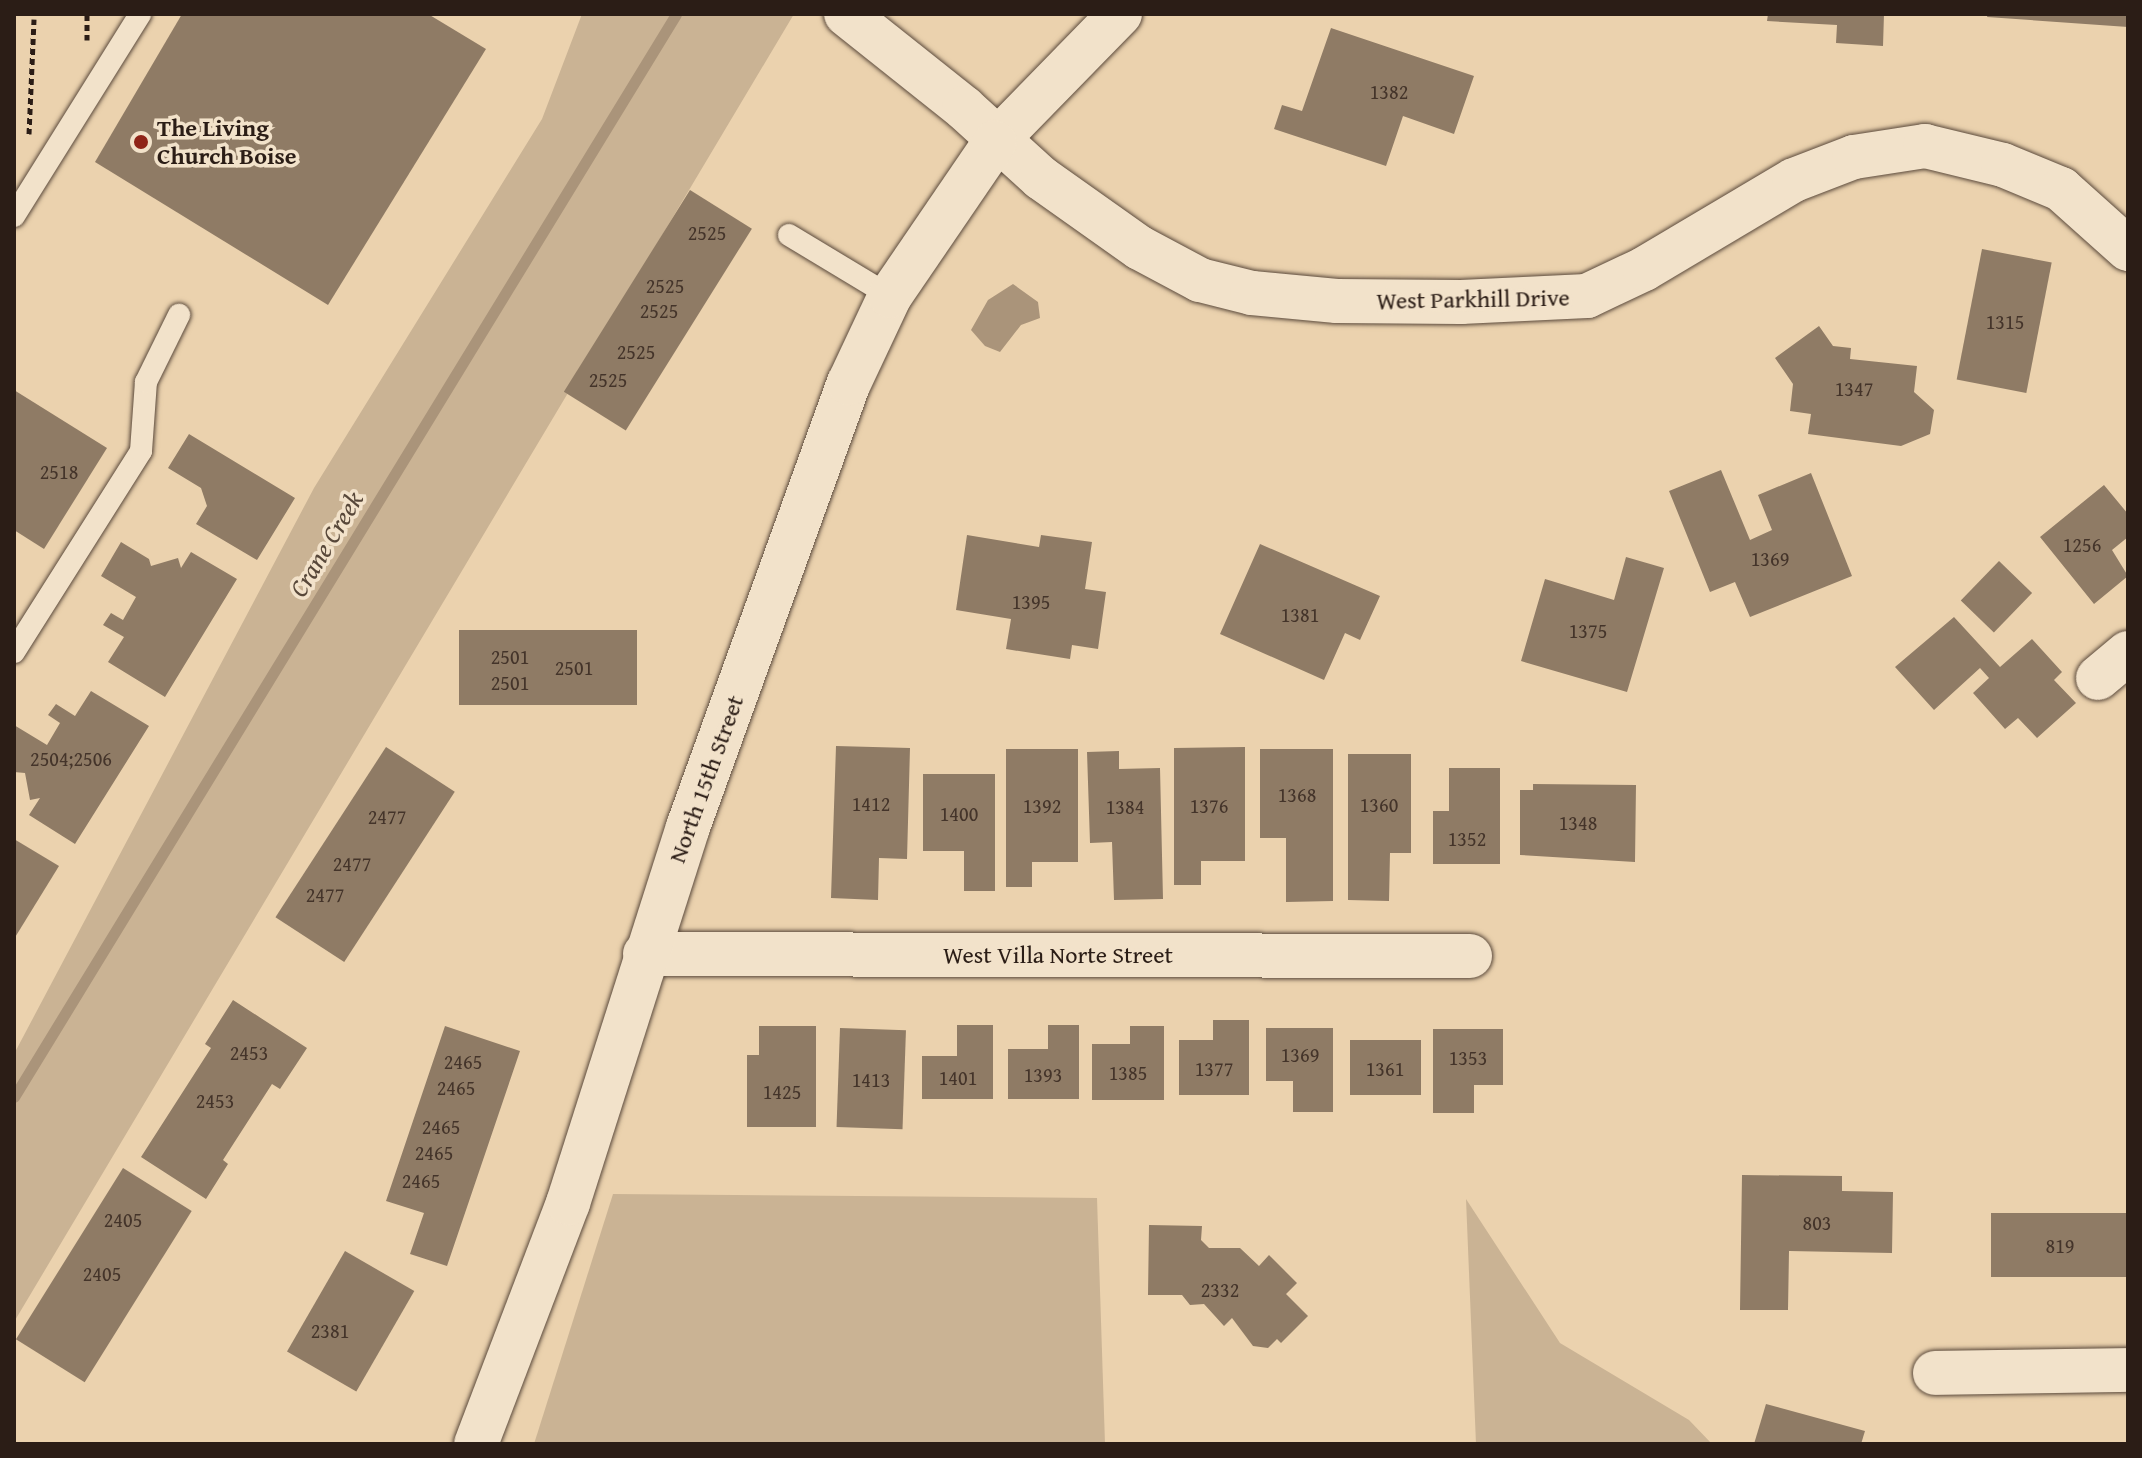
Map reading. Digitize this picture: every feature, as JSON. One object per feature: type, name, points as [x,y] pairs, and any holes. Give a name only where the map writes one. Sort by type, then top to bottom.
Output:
[{"type":"street","name":"West Parkhill Drive","points":[[846,14],[964,108],[995,142],[1140,248],[1200,280],[1252,293],[1337,301],[1587,296],[1644,269],[1794,180],[1854,157],[1925,146],[2003,165],[2061,189],[2128,249]]},
{"type":"street","name":"North 15th Street","points":[[476,1444],[568,1203],[645,954],[849,383],[890,296],[995,142],[1120,14]]},
{"type":"street","name":"West Villa Norte Street","points":[[645,954],[1470,956]]},
{"type":"street","points":[[1935,1373],[2128,1370]]},
{"type":"lane","points":[[14,216],[140,14]]},
{"type":"lane","points":[[789,235],[890,296]]},
{"type":"lane","points":[[14,652],[141,451],[146,382],[179,315]]},
{"type":"path","points":[[86,53],[87,14]]},
{"type":"path","points":[[28,145],[34,19]]},
{"type":"shaded area","points":[[582,14],[794,14],[14,1322],[14,1054],[314,488],[542,119]]},
{"type":"shaded area","points":[[1013,284],[1038,302],[1040,318],[1021,325],[1000,352],[985,346],[971,330],[988,300]]},
{"type":"shaded area","points":[[613,1194],[1097,1198],[1105,1444],[534,1444]]},
{"type":"shaded area","points":[[1466,1199],[1560,1343],[1689,1420],[1712,1444],[1476,1444]]},
{"type":"building","points":[[182,14],[428,14],[486,49],[328,305],[95,162]]},
{"type":"building","points":[[1768,14],[1884,14],[1883,46],[1836,43],[1837,25],[1767,21]]},
{"type":"building","points":[[1988,14],[2128,14],[2128,27],[1987,17]]},
{"type":"building","points":[[1331,28],[1474,76],[1454,134],[1403,116],[1386,166],[1274,129],[1282,105],[1302,111]]},
{"type":"building","points":[[690,190],[752,229],[626,431],[564,392]]},
{"type":"building","points":[[1982,249],[2052,263],[2026,393],[1957,380]]},
{"type":"building","points":[[1819,326],[1833,346],[1851,348],[1850,359],[1917,366],[1914,392],[1934,410],[1930,434],[1901,446],[1808,434],[1811,414],[1790,411],[1793,384],[1775,358]]},
{"type":"building","points":[[14,390],[107,448],[44,549],[14,530]]},
{"type":"building","points":[[189,434],[295,498],[257,560],[196,524],[207,506],[201,488],[168,468]]},
{"type":"building","points":[[1721,470],[1750,540],[1772,530],[1758,495],[1811,473],[1852,576],[1750,617],[1735,582],[1710,592],[1669,491]]},
{"type":"building","points":[[2104,485],[2128,514],[2128,537],[2112,550],[2128,576],[2094,604],[2040,537]]},
{"type":"building","points":[[967,535],[1039,547],[1041,535],[1092,542],[1085,589],[1106,592],[1098,649],[1072,645],[1070,659],[1006,649],[1011,619],[956,610]]},
{"type":"building","points":[[121,542],[149,559],[151,566],[178,558],[181,568],[191,552],[237,579],[165,697],[108,662],[124,637],[103,625],[111,613],[123,620],[136,597],[101,576]]},
{"type":"building","points":[[1260,544],[1380,596],[1360,640],[1345,633],[1324,680],[1220,634]]},
{"type":"building","points":[[1626,557],[1664,568],[1627,692],[1521,661],[1545,579],[1614,600]]},
{"type":"building","points":[[1999,561],[2032,593],[1994,633],[1961,601]]},
{"type":"building","points":[[1954,617],[2000,667],[2032,639],[2062,672],[2054,680],[2076,703],[2037,738],[2018,718],[2005,729],[1973,693],[1989,678],[1980,668],[1934,710],[1895,667]]},
{"type":"building","points":[[459,630],[637,630],[637,705],[459,705]]},
{"type":"building","points":[[91,691],[149,726],[75,844],[29,815],[40,798],[30,800],[25,773],[14,772],[14,725],[47,745],[60,723],[48,715],[56,704],[75,716]]},
{"type":"building","points":[[836,746],[910,748],[907,859],[879,858],[878,900],[831,898]]},
{"type":"building","points":[[386,747],[455,792],[344,962],[275,917]]},
{"type":"building","points":[[1245,747],[1245,861],[1201,861],[1201,885],[1174,885],[1174,748]]},
{"type":"building","points":[[1006,749],[1078,749],[1078,862],[1032,862],[1032,887],[1006,887]]},
{"type":"building","points":[[1260,749],[1333,749],[1333,901],[1286,902],[1286,838],[1260,838]]},
{"type":"building","points":[[1119,751],[1119,769],[1160,768],[1163,899],[1114,900],[1112,842],[1090,843],[1087,752]]},
{"type":"building","points":[[1348,754],[1411,754],[1411,853],[1390,853],[1389,901],[1348,900]]},
{"type":"building","points":[[1449,768],[1500,768],[1500,864],[1433,864],[1433,811],[1449,811]]},
{"type":"building","points":[[923,774],[995,774],[995,891],[964,891],[964,851],[923,851]]},
{"type":"building","points":[[1533,784],[1636,785],[1635,862],[1520,855],[1520,790],[1533,790]]},
{"type":"building","points":[[14,839],[59,866],[14,939]]},
{"type":"building","points":[[233,1000],[307,1048],[280,1089],[272,1084],[223,1160],[228,1164],[206,1199],[141,1157],[211,1048],[205,1044]]},
{"type":"building","points":[[1213,1020],[1249,1020],[1249,1095],[1179,1095],[1179,1040],[1213,1040]]},
{"type":"building","points":[[957,1025],[993,1025],[993,1099],[922,1099],[922,1056],[957,1056]]},
{"type":"building","points":[[1048,1025],[1079,1025],[1079,1099],[1008,1099],[1008,1049],[1048,1049]]},
{"type":"building","points":[[445,1026],[520,1051],[447,1266],[410,1254],[424,1213],[386,1201]]},
{"type":"building","points":[[759,1026],[816,1026],[816,1127],[747,1127],[747,1055],[759,1055]]},
{"type":"building","points":[[1130,1026],[1164,1026],[1164,1100],[1092,1100],[1092,1044],[1130,1044]]},
{"type":"building","points":[[840,1028],[906,1030],[903,1129],[837,1127]]},
{"type":"building","points":[[1266,1028],[1333,1028],[1333,1112],[1293,1112],[1293,1081],[1266,1081]]},
{"type":"building","points":[[1433,1029],[1503,1029],[1503,1085],[1474,1085],[1474,1113],[1433,1113]]},
{"type":"building","points":[[1350,1040],[1421,1040],[1421,1095],[1350,1095]]},
{"type":"building","points":[[123,1168],[192,1211],[85,1382],[16,1339]]},
{"type":"building","points":[[1742,1175],[1842,1176],[1842,1191],[1893,1192],[1892,1253],[1789,1251],[1788,1310],[1740,1310]]},
{"type":"building","points":[[1991,1213],[2128,1213],[2128,1277],[1991,1277]]},
{"type":"building","points":[[1149,1225],[1202,1226],[1201,1240],[1209,1248],[1240,1248],[1259,1266],[1269,1255],[1297,1283],[1286,1294],[1308,1316],[1281,1343],[1277,1339],[1268,1348],[1253,1346],[1232,1318],[1224,1326],[1204,1304],[1190,1305],[1182,1295],[1148,1295]]},
{"type":"building","points":[[345,1251],[414,1291],[356,1391],[287,1351]]},
{"type":"building","points":[[1766,1404],[1865,1431],[1861,1444],[1754,1444]]},
{"type":"waterway","name":"Crane Creek","points":[[14,1097],[676,14]]},
{"type":"place","name":"The Living Church Boise","points":[[141,142]]}]
